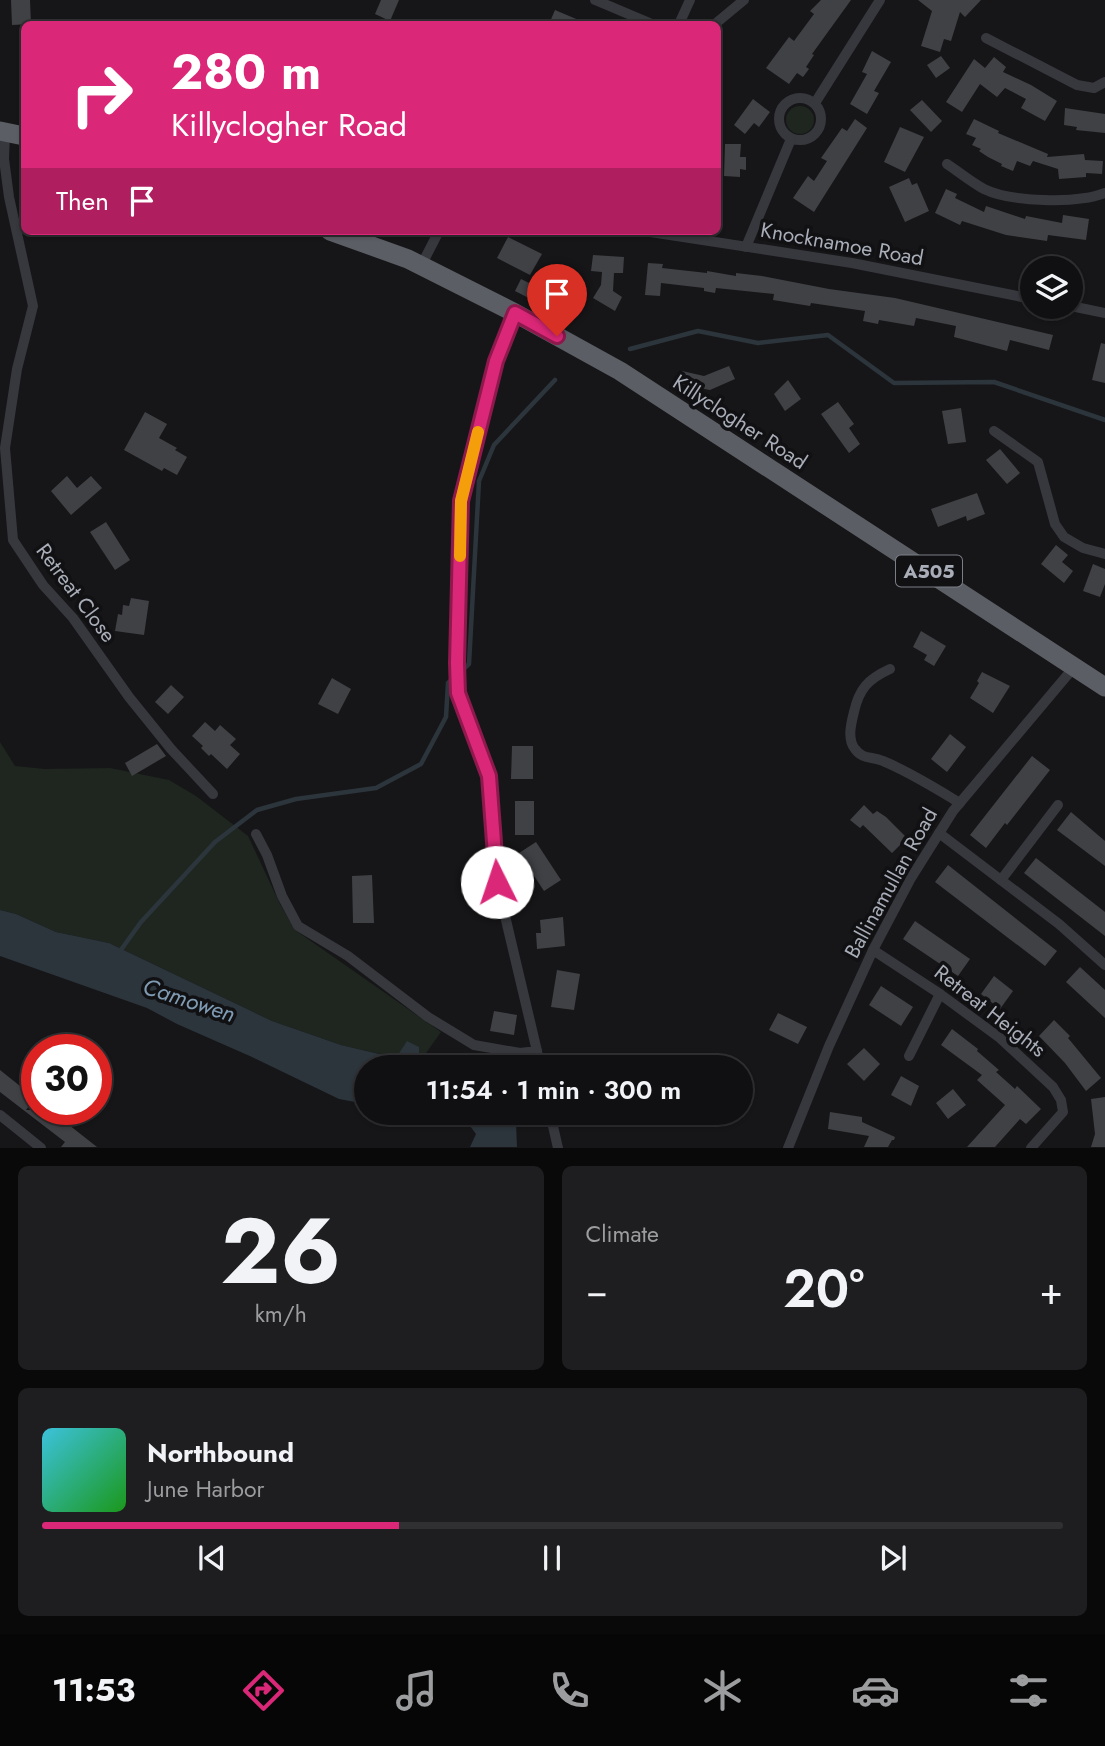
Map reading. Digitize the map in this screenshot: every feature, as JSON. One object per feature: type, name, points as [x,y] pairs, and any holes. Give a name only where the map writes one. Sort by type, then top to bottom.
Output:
[{"type":"highway","points":[[2,132],[21,135]]},
{"type":"highway","name":"Killyclogher Road","points":[[340,235],[421,266],[515,313],[620,371],[1105,687]]},
{"type":"street","points":[[594,0],[645,21]]},
{"type":"street","points":[[681,21],[690,0]]},
{"type":"street","points":[[719,21],[744,0]]},
{"type":"street","points":[[815,103],[880,0]]},
{"type":"street","points":[[986,38],[1077,85],[1094,88],[1105,83]]},
{"type":"street","points":[[795,98],[805,98],[815,103],[822,119],[816,135],[800,141],[783,133],[779,112],[785,103],[795,98]]},
{"type":"street","name":"Retreat Close","points":[[2,132],[9,197],[33,306],[17,369],[5,448],[13,540],[43,585],[73,618],[129,697],[171,749],[213,794]]},
{"type":"street","points":[[746,247],[791,139]]},
{"type":"street","points":[[947,164],[984,189],[1005,197],[1094,198],[1105,194]]},
{"type":"street","points":[[421,266],[437,235]]},
{"type":"street","name":"Knocknamoe Road","points":[[670,235],[852,263],[1020,297]]},
{"type":"street","points":[[1083,308],[1105,313]]},
{"type":"street","points":[[515,313],[496,361],[461,501],[457,663],[458,693],[489,776],[497,882],[538,1055]]},
{"type":"street","points":[[994,431],[1038,462],[1055,524],[1064,537],[1083,548],[1105,554]]},
{"type":"street","name":"Ballinamullan Road","points":[[788,1147],[829,1046],[873,950],[911,878],[960,803],[1075,666]]},
{"type":"street","points":[[890,669],[875,676],[858,695],[850,729],[853,748],[865,758],[885,762],[960,803]]},
{"type":"street","points":[[1001,880],[1058,805]]},
{"type":"street","points":[[939,833],[1059,924],[1105,965]]},
{"type":"street","points":[[256,834],[268,855],[282,897],[298,926],[348,956],[428,1017],[474,1045],[520,1053],[537,1051]]},
{"type":"street","name":"Retreat Heights","points":[[873,950],[1000,1038],[1053,1087],[1061,1100],[1063,1112],[1031,1147]]},
{"type":"street","points":[[909,1056],[940,994]]},
{"type":"street","points":[[0,1115],[41,1147]]},
{"type":"street","points":[[553,1125],[558,1147]]},
{"type":"shaded area","points":[[800,106],[810,110],[814,120],[810,130],[800,134],[790,130],[786,120],[790,110]]},
{"type":"shaded area","points":[[0,742],[15,766],[45,769],[110,768],[169,780],[196,796],[248,836],[295,930],[441,1032],[425,1055],[384,1055],[341,1045],[272,1021],[109,943],[56,932],[16,914],[0,910]]},
{"type":"water","name":"Camowen","points":[[0,910],[16,914],[56,932],[109,943],[272,1021],[341,1045],[383,1055],[354,1055],[354,1102],[339,1099],[147,1008],[0,956]]},
{"type":"water","points":[[407,1041],[419,1047],[419,1055],[398,1055]]},
{"type":"water","points":[[467,1125],[516,1125],[517,1147],[470,1147],[476,1134]]},
{"type":"building","points":[[11,0],[30,0],[31,21],[12,25]]},
{"type":"building","points":[[381,0],[399,0],[390,21],[375,14]]},
{"type":"building","points":[[821,0],[851,0],[812,54],[814,55],[806,67],[809,69],[803,77],[797,73],[789,84],[766,68],[789,37],[794,41],[814,14],[810,11]]},
{"type":"building","points":[[918,0],[981,0],[965,17],[960,12],[951,41],[944,39],[940,52],[921,46],[932,11]]},
{"type":"building","points":[[555,10],[581,21],[550,21]]},
{"type":"building","points":[[872,51],[891,62],[874,91],[879,93],[867,114],[850,104],[867,74],[862,72]]},
{"type":"building","points":[[941,56],[950,68],[936,78],[927,65]]},
{"type":"building","points":[[994,57],[1006,67],[1003,72],[1057,101],[1045,121],[1021,108],[1026,99],[1005,88],[997,97],[980,84],[962,112],[946,102],[974,59],[985,68]]},
{"type":"building","points":[[753,99],[770,112],[759,127],[754,123],[745,134],[734,125]]},
{"type":"building","points":[[922,100],[942,121],[931,132],[910,110]]},
{"type":"building","points":[[1065,108],[1105,114],[1105,133],[1076,130],[1077,127],[1064,125]]},
{"type":"building","points":[[855,119],[867,128],[814,212],[793,198],[808,176],[814,181],[827,161],[821,158],[842,128],[847,131]]},
{"type":"building","points":[[974,119],[999,131],[998,133],[1048,154],[1047,157],[1084,154],[1085,160],[1103,161],[1102,174],[1086,173],[1086,177],[1059,179],[1058,169],[1033,161],[1030,166],[1017,161],[1013,171],[1001,166],[1002,164],[972,145],[976,138],[966,134]]},
{"type":"building","points":[[900,127],[924,137],[905,172],[884,162]]},
{"type":"building","points":[[725,144],[741,144],[740,157],[746,157],[746,170],[740,169],[740,177],[724,176]]},
{"type":"building","points":[[909,178],[912,185],[917,183],[929,211],[905,222],[889,187]]},
{"type":"building","points":[[946,189],[957,194],[955,198],[984,212],[986,206],[1025,219],[1026,216],[1062,223],[1063,215],[1089,219],[1086,240],[1048,235],[1047,241],[1006,235],[962,221],[960,225],[935,213]]},
{"type":"building","points":[[508,237],[542,254],[530,275],[497,258]]},
{"type":"building","points":[[593,255],[624,257],[623,273],[614,273],[613,291],[622,297],[615,311],[593,298],[601,285],[602,272],[591,271]]},
{"type":"building","points":[[648,263],[663,264],[662,268],[762,276],[895,298],[1053,335],[1049,350],[1010,340],[1007,351],[954,337],[956,326],[916,318],[914,326],[879,320],[878,324],[863,321],[865,311],[773,300],[774,294],[716,288],[715,293],[704,291],[704,288],[661,283],[660,296],[645,295]]},
{"type":"building","points":[[521,279],[557,297],[550,309],[515,291]]},
{"type":"building","points":[[1101,343],[1105,344],[1105,383],[1092,380]]},
{"type":"building","points":[[729,366],[735,379],[710,390],[678,384],[682,371],[704,376]]},
{"type":"building","points":[[788,380],[801,399],[785,411],[774,394]]},
{"type":"building","points":[[838,402],[854,424],[849,428],[860,444],[849,453],[821,414]]},
{"type":"building","points":[[961,408],[966,442],[948,444],[942,411]]},
{"type":"building","points":[[145,412],[167,424],[159,438],[187,457],[177,475],[164,468],[162,471],[124,450]]},
{"type":"building","points":[[1000,449],[1020,473],[1007,484],[986,460]]},
{"type":"building","points":[[67,476],[77,488],[91,476],[102,488],[71,515],[51,491]]},
{"type":"building","points":[[977,493],[985,514],[967,521],[966,516],[938,527],[931,509]]},
{"type":"building","points":[[106,522],[130,560],[115,570],[90,532]]},
{"type":"building","points":[[1056,545],[1068,555],[1062,562],[1073,571],[1064,583],[1041,564]]},
{"type":"building","points":[[1093,564],[1105,569],[1105,584],[1100,597],[1083,591]]},
{"type":"building","points":[[131,598],[149,601],[144,635],[115,631],[118,614],[122,615],[123,605],[129,606]]},
{"type":"building","points":[[921,631],[946,646],[934,666],[924,660],[927,655],[913,647]]},
{"type":"building","points":[[982,672],[1010,686],[993,713],[970,698]]},
{"type":"building","points":[[332,678],[351,689],[338,714],[318,704]]},
{"type":"building","points":[[171,685],[184,697],[168,714],[155,702]]},
{"type":"building","points":[[205,722],[215,731],[220,725],[236,739],[230,745],[240,754],[227,769],[211,754],[209,756],[192,736]]},
{"type":"building","points":[[950,734],[966,747],[947,772],[931,759]]},
{"type":"building","points":[[157,744],[166,756],[132,776],[125,763]]},
{"type":"building","points":[[512,746],[533,746],[533,779],[511,779]]},
{"type":"building","points":[[1032,756],[1050,770],[986,848],[970,835]]},
{"type":"building","points":[[515,801],[534,801],[534,835],[515,835]]},
{"type":"building","points":[[864,805],[873,814],[877,811],[886,817],[907,838],[892,853],[863,825],[860,828],[850,820]]},
{"type":"building","points":[[1071,812],[1105,841],[1105,866],[1057,830]]},
{"type":"building","points":[[536,842],[561,880],[544,891],[519,853]]},
{"type":"building","points":[[1036,858],[1105,912],[1105,936],[1024,873]]},
{"type":"building","points":[[948,865],[1057,951],[1045,966],[935,882]]},
{"type":"building","points":[[372,875],[374,923],[353,923],[352,876]]},
{"type":"building","points":[[563,917],[565,946],[537,949],[536,933],[541,933],[540,920]]},
{"type":"building","points":[[915,921],[970,959],[958,976],[903,939]]},
{"type":"building","points":[[1080,967],[1105,990],[1105,1018],[1066,982]]},
{"type":"building","points":[[557,970],[580,974],[574,1010],[551,1007]]},
{"type":"building","points":[[994,976],[1013,991],[1000,1009],[981,994]]},
{"type":"building","points":[[881,986],[913,1007],[901,1026],[869,1005]]},
{"type":"building","points":[[494,1011],[517,1015],[514,1035],[490,1031]]},
{"type":"building","points":[[778,1013],[807,1027],[798,1044],[769,1030]]},
{"type":"building","points":[[1054,1020],[1070,1036],[1068,1038],[1101,1078],[1086,1091],[1065,1063],[1039,1036]]},
{"type":"building","points":[[952,1029],[978,1049],[977,1051],[999,1070],[996,1072],[1015,1089],[1017,1086],[1041,1109],[1026,1124],[1020,1119],[995,1147],[967,1147],[1005,1105],[977,1080],[982,1075],[941,1045]]},
{"type":"building","points":[[864,1048],[880,1064],[864,1081],[847,1064]]},
{"type":"building","points":[[0,1070],[21,1087],[21,1108],[0,1092]]},
{"type":"building","points":[[901,1076],[919,1086],[911,1106],[891,1095]]},
{"type":"building","points":[[953,1089],[966,1105],[948,1119],[936,1103]]},
{"type":"building","points":[[1105,1097],[1105,1147],[1091,1147],[1095,1134],[1091,1099]]},
{"type":"building","points":[[830,1112],[862,1117],[862,1122],[895,1137],[894,1140],[888,1147],[864,1147],[869,1136],[828,1129]]},
{"type":"building","points":[[43,1125],[69,1125],[97,1147],[61,1147],[65,1142]]},
{"type":"waterway","points":[[630,349],[698,331],[758,343],[828,335],[894,383],[994,382],[1105,420]]},
{"type":"waterway","points":[[118,954],[141,922],[215,842],[257,810],[296,799],[376,788],[421,764],[446,717],[448,683],[469,664],[479,481],[494,445],[555,380]]},
{"type":"slow traffic","points":[[460,556],[461,501],[478,432]]},
{"type":"route","points":[[497,882],[489,776],[458,693],[461,501],[496,361],[515,313],[557,336]]}]
